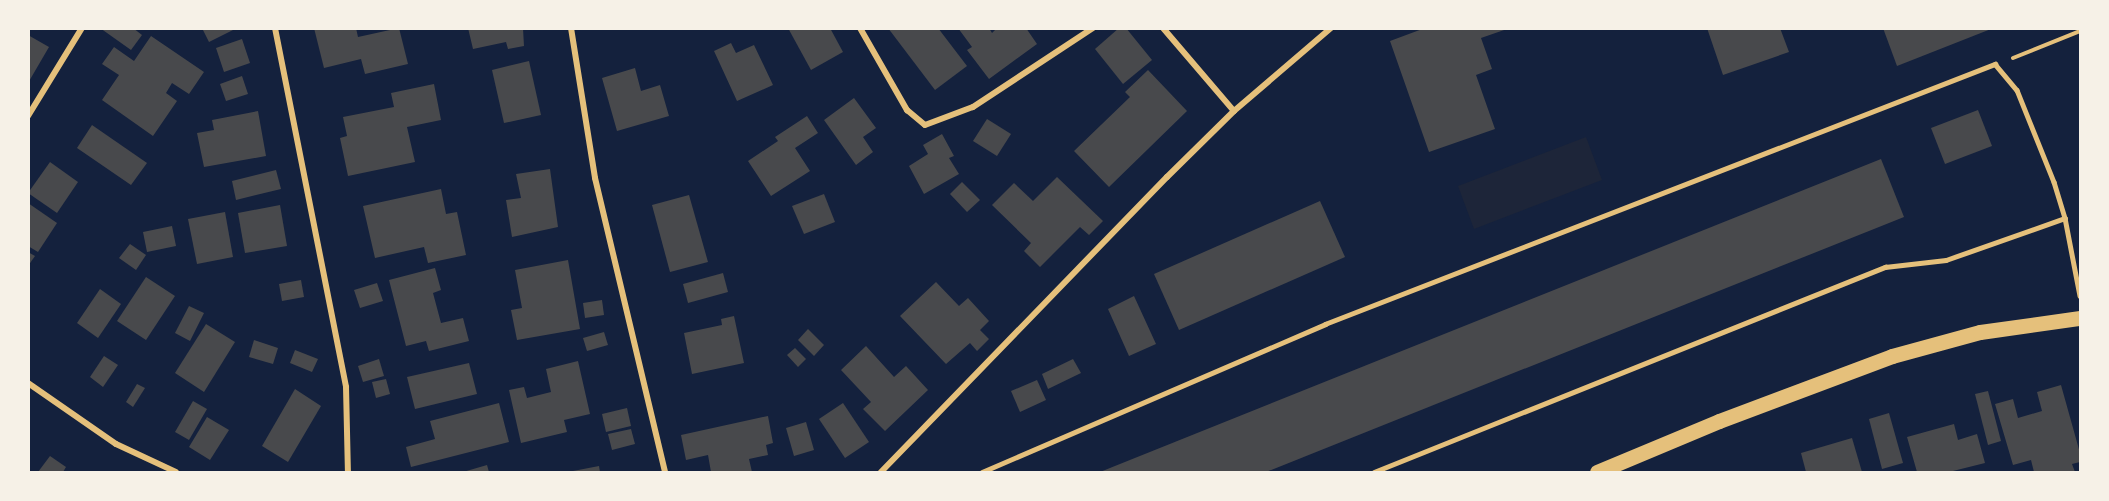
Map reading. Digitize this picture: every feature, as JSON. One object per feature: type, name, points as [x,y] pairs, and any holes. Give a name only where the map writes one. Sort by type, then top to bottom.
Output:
[{"type":"main road","points":[[1597,472],[1719,421],[1893,356],[1980,332],[2080,318]]},
{"type":"street","points":[[28,116],[82,28]]},
{"type":"street","points":[[275,28],[346,387],[348,472]]},
{"type":"street","points":[[571,28],[595,178],[665,472]]},
{"type":"street","points":[[860,28],[907,110],[925,125],[973,107],[1093,28]]},
{"type":"street","points":[[1163,28],[1234,111]]},
{"type":"street","points":[[880,472],[1234,111],[1331,28]]},
{"type":"street","points":[[28,383],[116,444],[176,472]]},
{"type":"lane","points":[[981,472],[1325,324],[1995,64],[2017,90],[2065,218],[2080,296]]},
{"type":"lane","points":[[1374,472],[1885,267],[1947,260],[2065,218]]},
{"type":"path","points":[[1995,64],[2080,31]]},
{"type":"shaded area","points":[[1586,137],[1602,180],[1474,229],[1458,186]]},
{"type":"building","points":[[100,28],[133,28],[142,35],[131,50]]},
{"type":"building","points":[[202,28],[237,28],[209,42]]},
{"type":"building","points":[[314,28],[356,28],[358,37],[399,28],[408,64],[365,74],[361,59],[324,68]]},
{"type":"building","points":[[468,28],[523,28],[524,46],[508,49],[506,42],[473,49]]},
{"type":"building","points":[[788,28],[830,28],[843,52],[811,70]]},
{"type":"building","points":[[888,28],[938,28],[967,66],[935,90]]},
{"type":"building","points":[[958,28],[989,28],[992,33],[997,28],[1026,28],[1037,44],[989,79],[967,50],[972,47]]},
{"type":"building","points":[[1119,28],[1126,28],[1152,60],[1123,84],[1095,49]]},
{"type":"building","points":[[1425,28],[1507,29],[1481,38],[1492,69],[1476,75],[1495,129],[1429,152],[1390,41]]},
{"type":"building","points":[[1707,28],[1780,28],[1789,52],[1723,75]]},
{"type":"building","points":[[1883,28],[1991,28],[1991,29],[1897,66]]},
{"type":"building","points":[[28,35],[49,47],[28,83]]},
{"type":"building","points":[[151,36],[204,72],[189,94],[172,83],[166,93],[177,101],[153,136],[102,100],[119,75],[102,64],[114,47],[134,61]]},
{"type":"building","points":[[242,39],[250,63],[224,72],[216,48]]},
{"type":"building","points":[[731,43],[736,53],[754,45],[773,85],[737,101],[714,51]]},
{"type":"building","points":[[529,61],[541,115],[504,123],[492,70]]},
{"type":"building","points":[[635,68],[641,91],[660,85],[669,116],[617,131],[602,78]]},
{"type":"building","points":[[1148,70],[1187,111],[1109,187],[1074,151],[1130,97],[1125,92]]},
{"type":"building","points":[[242,76],[248,94],[226,101],[220,84]]},
{"type":"building","points":[[434,84],[441,120],[407,127],[415,162],[348,176],[340,138],[347,136],[343,117],[394,107],[391,93]]},
{"type":"building","points":[[854,98],[876,128],[863,137],[873,152],[856,165],[824,120]]},
{"type":"building","points":[[1978,110],[1992,146],[1945,164],[1931,128]]},
{"type":"building","points":[[258,111],[266,156],[204,167],[197,133],[214,130],[212,120]]},
{"type":"building","points":[[807,116],[818,133],[795,148],[810,171],[771,196],[748,161],[778,141],[775,137]]},
{"type":"building","points":[[987,119],[1011,134],[997,156],[973,141]]},
{"type":"building","points":[[92,125],[147,163],[131,185],[77,148]]},
{"type":"building","points":[[942,134],[954,156],[949,158],[959,174],[924,194],[909,166],[928,154],[923,145]]},
{"type":"building","points":[[1881,159],[1904,217],[1266,472],[1100,472]]},
{"type":"building","points":[[50,162],[78,182],[57,213],[28,193]]},
{"type":"building","points":[[550,169],[558,227],[512,237],[506,200],[521,198],[516,174]]},
{"type":"building","points":[[276,170],[281,189],[236,200],[232,181]]},
{"type":"building","points":[[1057,177],[1103,221],[1089,235],[1080,227],[1040,267],[1024,251],[1031,243],[992,205],[1014,183],[1033,201]]},
{"type":"building","points":[[962,182],[980,200],[967,212],[950,194]]},
{"type":"building","points":[[441,189],[446,214],[457,212],[466,255],[428,263],[424,247],[375,258],[363,206]]},
{"type":"building","points":[[824,194],[835,222],[804,234],[792,206]]},
{"type":"building","points":[[689,195],[708,262],[670,272],[652,205]]},
{"type":"building","points":[[1320,201],[1345,257],[1179,330],[1154,274]]},
{"type":"building","points":[[28,203],[57,223],[38,252],[28,246]]},
{"type":"building","points":[[280,205],[287,246],[245,253],[238,213]]},
{"type":"building","points":[[225,212],[233,257],[197,264],[188,219]]},
{"type":"building","points":[[172,226],[176,246],[147,252],[143,232]]},
{"type":"building","points":[[130,244],[146,255],[136,270],[119,258]]},
{"type":"building","points":[[28,252],[35,256],[28,266]]},
{"type":"building","points":[[568,260],[580,329],[517,340],[511,310],[522,308],[515,270]]},
{"type":"building","points":[[435,268],[441,290],[433,293],[441,323],[463,318],[469,341],[429,351],[426,341],[406,346],[389,280]]},
{"type":"building","points":[[723,273],[728,292],[688,303],[683,284]]},
{"type":"building","points":[[146,277],[175,296],[146,340],[117,321]]},
{"type":"building","points":[[301,280],[304,297],[282,301],[279,284]]},
{"type":"building","points":[[936,282],[959,306],[968,298],[989,321],[980,330],[989,339],[977,351],[970,343],[946,364],[900,316]]},
{"type":"building","points":[[377,283],[383,301],[360,308],[354,290]]},
{"type":"building","points":[[100,289],[121,304],[98,338],[77,323]]},
{"type":"building","points":[[1134,296],[1156,344],[1129,356],[1108,309]]},
{"type":"building","points":[[602,300],[604,315],[585,318],[583,303]]},
{"type":"building","points":[[189,306],[204,313],[190,341],[175,333]]},
{"type":"building","points":[[734,316],[744,363],[692,374],[684,333],[722,325],[721,319]]},
{"type":"building","points":[[206,324],[235,342],[204,392],[175,373]]},
{"type":"building","points":[[808,329],[824,345],[814,356],[798,340]]},
{"type":"building","points":[[604,332],[608,345],[587,351],[583,338]]},
{"type":"building","points":[[254,340],[278,348],[273,364],[249,357]]},
{"type":"building","points":[[866,346],[894,377],[906,366],[928,390],[885,431],[863,409],[871,402],[841,370]]},
{"type":"building","points":[[795,348],[806,359],[798,367],[787,355]]},
{"type":"building","points":[[295,350],[318,359],[312,372],[290,363]]},
{"type":"building","points":[[104,356],[118,365],[103,387],[90,377]]},
{"type":"building","points":[[379,359],[384,376],[363,382],[358,366]]},
{"type":"building","points":[[1073,359],[1081,373],[1048,389],[1042,374]]},
{"type":"building","points":[[578,361],[590,414],[564,420],[567,432],[521,443],[509,390],[524,387],[527,398],[551,392],[546,369]]},
{"type":"building","points":[[469,363],[477,394],[415,409],[407,377]]},
{"type":"building","points":[[386,379],[390,394],[376,398],[372,382]]},
{"type":"building","points":[[1037,380],[1046,400],[1020,412],[1011,391]]},
{"type":"building","points":[[137,384],[145,388],[133,407],[126,402]]},
{"type":"building","points":[[2061,385],[2080,453],[2080,462],[2072,464],[2075,472],[2034,472],[2031,460],[2013,465],[1995,404],[2013,399],[2018,418],[2042,411],[2037,392]]},
{"type":"building","points":[[295,389],[321,406],[288,462],[262,446]]},
{"type":"building","points":[[1988,391],[2001,441],[1988,445],[1975,394]]},
{"type":"building","points":[[193,401],[207,409],[189,440],[175,432]]},
{"type":"building","points":[[499,403],[509,442],[411,467],[406,447],[435,439],[430,421]]},
{"type":"building","points":[[843,403],[869,442],[845,458],[819,419]]},
{"type":"building","points":[[627,408],[631,426],[606,432],[602,414]]},
{"type":"building","points":[[1889,413],[1903,463],[1882,469],[1869,419]]},
{"type":"building","points":[[768,416],[773,443],[766,445],[768,455],[749,459],[752,472],[711,472],[708,455],[686,460],[681,435]]},
{"type":"building","points":[[207,417],[229,430],[210,460],[189,447]]},
{"type":"building","points":[[806,422],[814,450],[794,456],[786,428]]},
{"type":"building","points":[[1954,424],[1958,440],[1977,434],[1985,463],[1949,472],[1917,472],[1907,437]]},
{"type":"building","points":[[631,429],[635,444],[612,450],[608,434]]},
{"type":"building","points":[[1852,438],[1862,472],[1806,472],[1801,453]]},
{"type":"building","points":[[50,456],[66,467],[63,472],[38,472]]},
{"type":"building","points":[[487,465],[489,472],[463,472]]},
{"type":"building","points":[[599,466],[600,472],[573,472],[573,471]]}]
